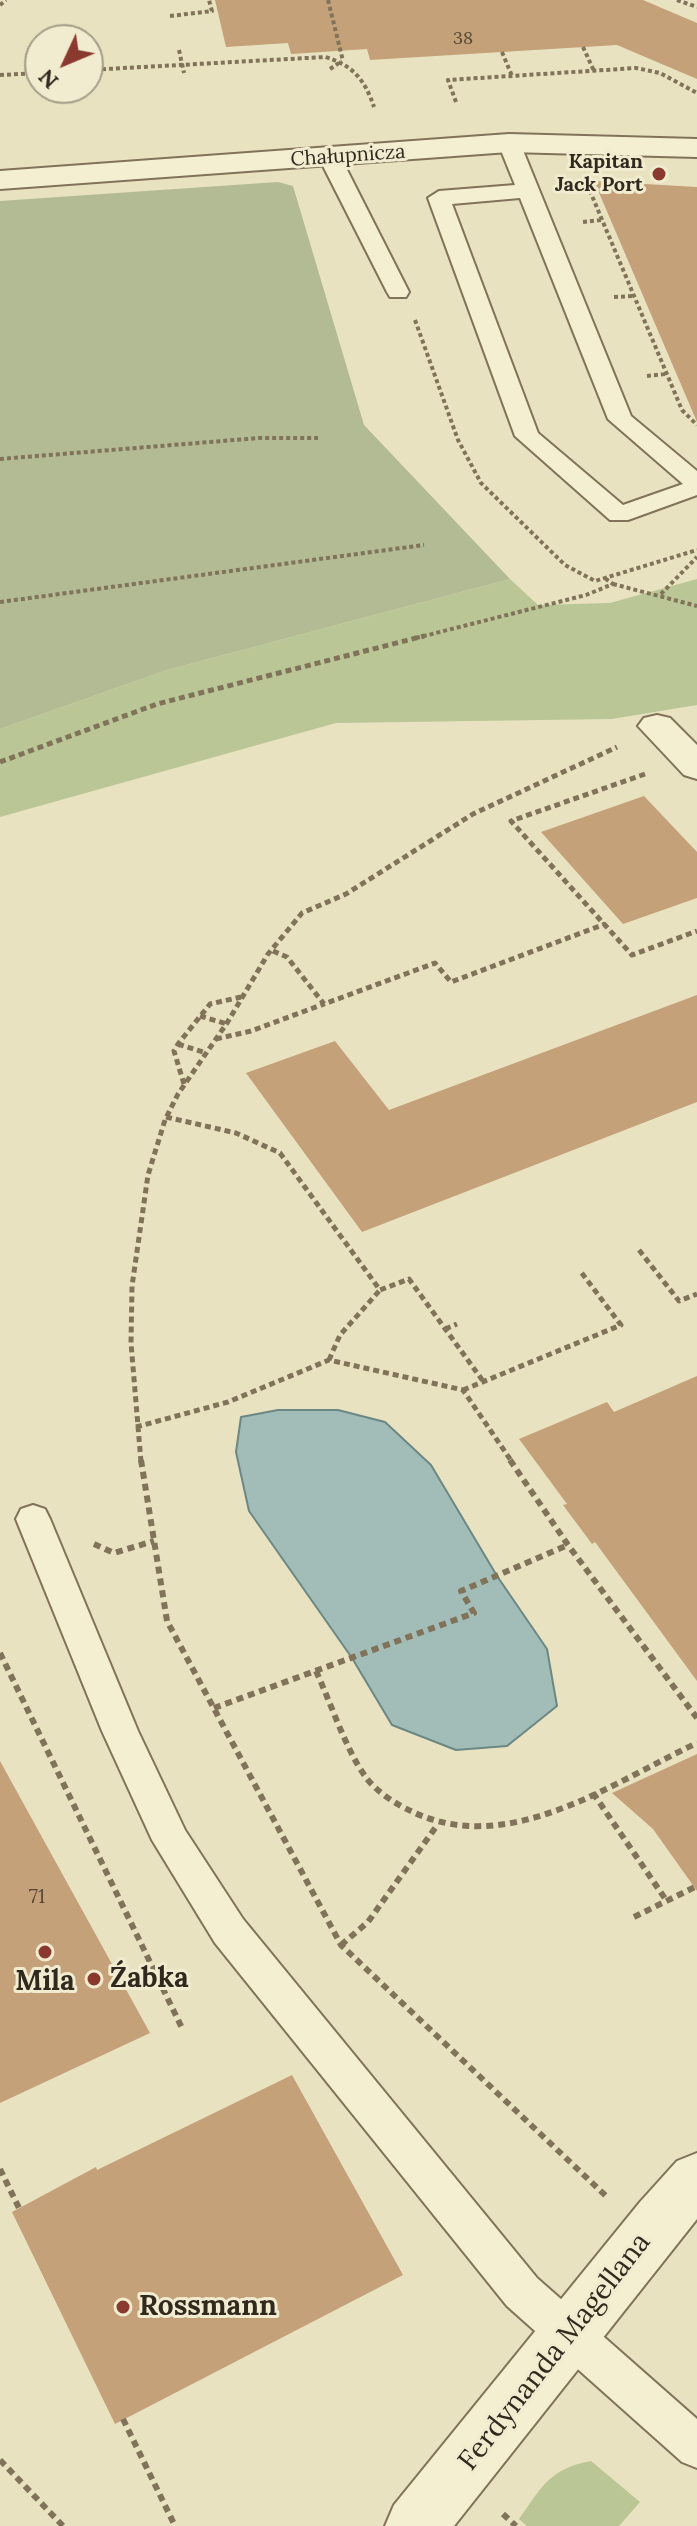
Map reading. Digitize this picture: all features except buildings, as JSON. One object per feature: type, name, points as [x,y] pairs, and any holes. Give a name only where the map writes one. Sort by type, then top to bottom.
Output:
[{"type":"street","name":"Chałupnicza","points":[[0,180],[509,143],[697,148]]},
{"type":"street","points":[[657,726],[697,767]]},
{"type":"street","name":"Ferdynanda Magellana","points":[[415,2526],[648,2231],[697,2179]]},
{"type":"lane","points":[[509,143],[620,419],[697,485],[619,515],[527,436],[439,198],[527,191]]},
{"type":"lane","points":[[330,158],[398,292]]},
{"type":"lane","points":[[33,1519],[120,1731],[171,1840],[229,1931],[522,2292],[697,2447]]},
{"type":"path","points":[[0,5],[6,0]]},
{"type":"path","points":[[170,16],[212,11],[209,0]]},
{"type":"path","points":[[328,0],[343,61]]},
{"type":"path","points":[[677,0],[697,7]]},
{"type":"path","points":[[583,47],[594,71]]},
{"type":"path","points":[[179,50],[184,73]]},
{"type":"path","points":[[502,52],[512,76]]},
{"type":"path","points":[[104,69],[309,56],[343,61],[365,78],[374,107]]},
{"type":"path","points":[[330,69],[343,61]]},
{"type":"path","points":[[456,102],[448,80],[636,68],[660,73],[697,93]]},
{"type":"path","points":[[0,75],[24,74]]},
{"type":"path","points":[[583,175],[682,410],[697,425]]},
{"type":"path","points":[[398,292],[407,296],[458,440],[481,483],[565,565],[595,581],[697,550]]},
{"type":"path","points":[[0,459],[259,438],[318,438]]},
{"type":"path","points":[[0,602],[424,545]]},
{"type":"path","points":[[661,594],[697,557]]},
{"type":"path","points":[[606,579],[613,584],[661,594],[697,606]]},
{"type":"path","points":[[0,762],[157,704],[242,680],[469,628],[613,584]]},
{"type":"path","points":[[611,2200],[570,2166],[341,1945],[167,1621],[161,1600],[161,1572],[148,1515],[136,1427],[130,1342],[131,1265],[150,1166],[166,1117],[184,1084],[299,914],[344,895],[425,841],[532,783],[637,739],[657,726]]},
{"type":"path","points":[[651,772],[511,821],[632,955],[697,931]]},
{"type":"path","points":[[216,1039],[225,1041],[254,1027],[435,963],[451,982],[605,924]]},
{"type":"path","points":[[272,951],[287,957],[324,1004]]},
{"type":"path","points":[[184,1084],[174,1051],[178,1044],[210,1004],[242,997]]},
{"type":"path","points":[[200,1016],[227,1024]]},
{"type":"path","points":[[178,1044],[206,1053]]},
{"type":"path","points":[[166,1117],[236,1133],[280,1153],[380,1290]]},
{"type":"path","points":[[639,1250],[679,1301],[697,1294]]},
{"type":"path","points":[[136,1427],[228,1402],[329,1360],[463,1390],[621,1325],[581,1272]]},
{"type":"path","points":[[329,1360],[340,1335],[380,1290],[409,1279],[483,1381]]},
{"type":"path","points":[[445,1329],[457,1324]]},
{"type":"path","points":[[463,1390],[568,1545],[697,1718]]},
{"type":"path","points":[[214,1708],[474,1613],[461,1591],[568,1545]]},
{"type":"path","points":[[0,1653],[182,2028]]},
{"type":"path","points":[[316,1671],[365,1777],[399,1806],[438,1824],[487,1829],[535,1820],[697,1743]]},
{"type":"path","points":[[593,1793],[666,1900]]},
{"type":"path","points":[[341,1945],[368,1922],[438,1824]]},
{"type":"path","points":[[634,1917],[697,1886]]},
{"type":"path","points":[[0,2169],[19,2208]]},
{"type":"path","points":[[123,2419],[175,2526]]},
{"type":"path","points":[[0,2460],[63,2526]]},
{"type":"path","points":[[503,2514],[516,2526]]},
{"type":"green space","points":[[278,182],[293,186],[364,425],[510,579],[167,670],[0,729],[0,201]]},
{"type":"green space","points":[[510,579],[538,605],[610,603],[697,579],[697,705],[612,719],[336,723],[0,817],[0,729],[167,670]]},
{"type":"green space","points":[[591,2461],[640,2502],[619,2526],[527,2526],[519,2519],[556,2474]]},
{"type":"water","points":[[278,1410],[338,1410],[385,1422],[431,1465],[497,1576],[547,1649],[557,1706],[507,1746],[456,1750],[392,1725],[352,1658],[249,1511],[236,1452],[241,1417]]},
{"type":"place","name":"Kapitan Jack Port","points":[[659,174]]},
{"type":"place","name":"Mila","points":[[45,1952]]},
{"type":"place","name":"Źabka","points":[[94,1979]]},
{"type":"place","name":"Rossmann","points":[[123,2307]]}]
